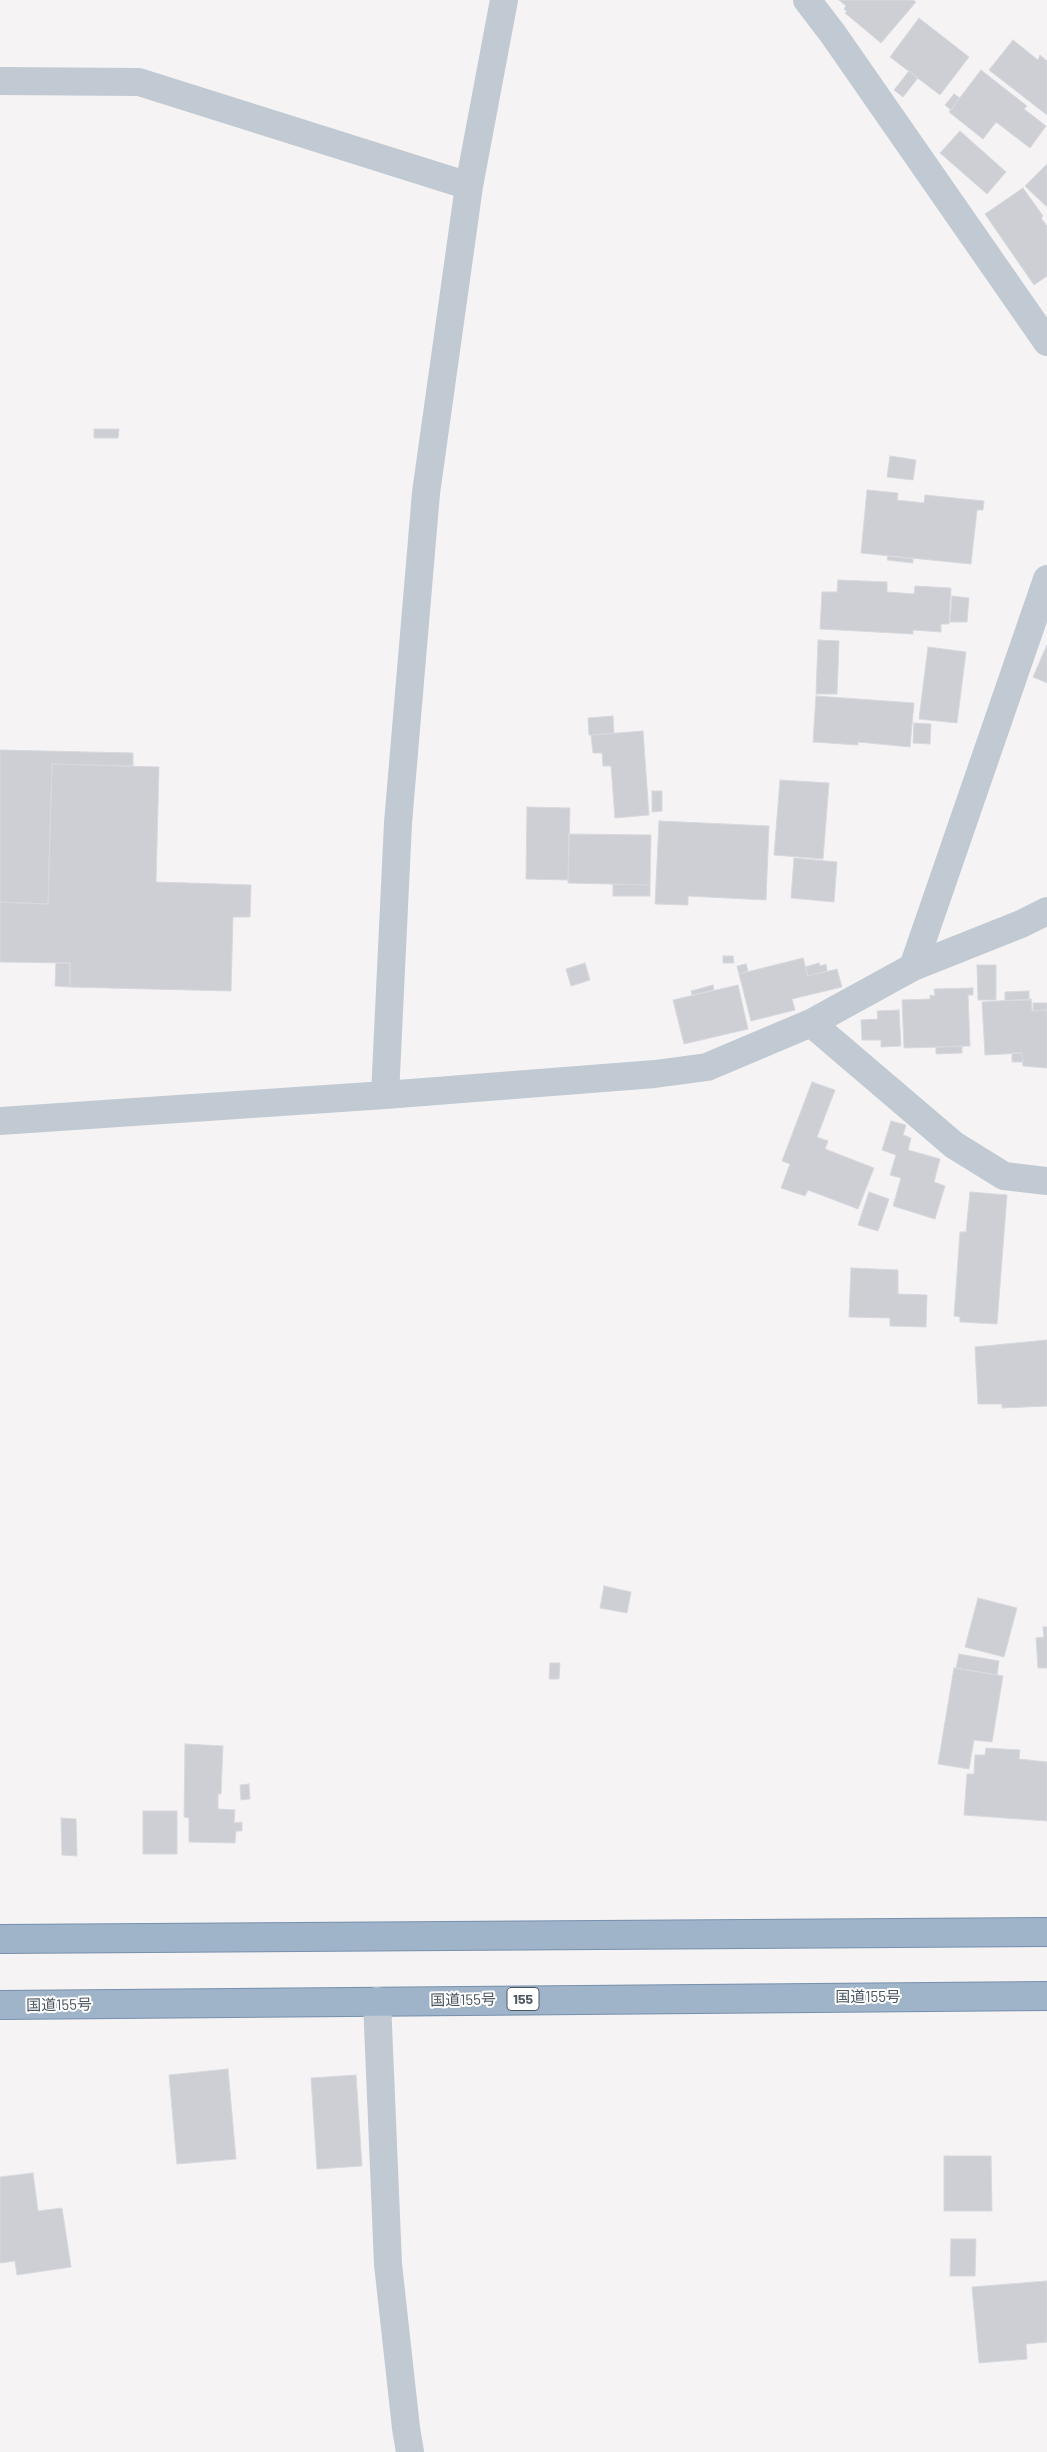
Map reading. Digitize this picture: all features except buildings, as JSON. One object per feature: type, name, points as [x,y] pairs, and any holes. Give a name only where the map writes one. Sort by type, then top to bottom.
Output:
[{"type":"highway","points":[[0,1939],[1047,1932]]},
{"type":"highway","name":"国道155号","points":[[0,2006],[1047,1996]]},
{"type":"street","points":[[384,1095],[398,823],[426,493],[469,186],[504,0]]},
{"type":"street","points":[[807,0],[833,34],[1047,342]]},
{"type":"street","points":[[0,80],[139,82],[469,186]]},
{"type":"street","points":[[913,967],[1047,578]]},
{"type":"street","points":[[0,1120],[384,1095],[655,1074],[707,1067],[811,1024],[913,967],[1021,924],[1047,911]]},
{"type":"street","points":[[811,1024],[954,1145],[1004,1176],[1047,1182]]},
{"type":"street","points":[[377,2001],[388,2264],[410,2452]]}]
